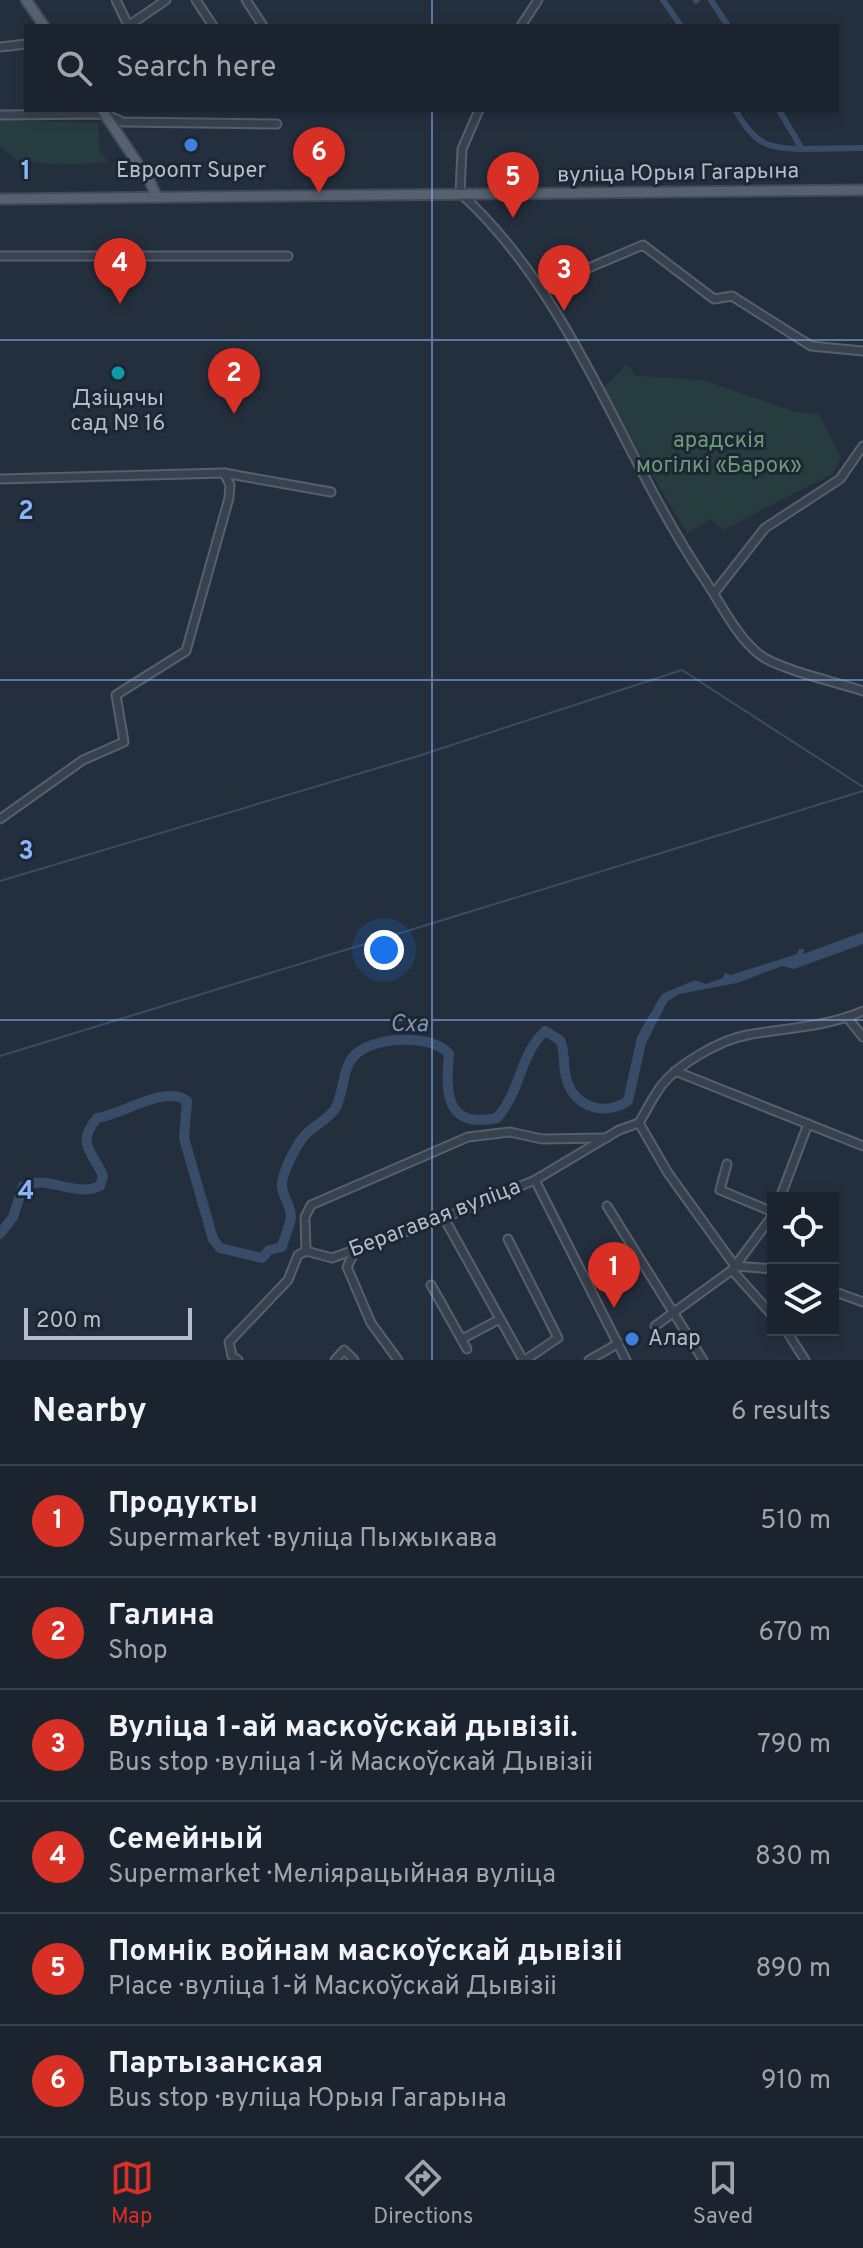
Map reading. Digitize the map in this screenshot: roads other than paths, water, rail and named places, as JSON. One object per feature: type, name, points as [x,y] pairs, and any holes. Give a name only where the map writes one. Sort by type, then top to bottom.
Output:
[{"type":"main road","points":[[26,0],[43,24]]},
{"type":"main road","points":[[104,112],[157,197]]},
{"type":"main road","name":"вуліца Юрыя Гагарына","points":[[0,199],[863,190]]},
{"type":"street","points":[[116,0],[128,24]]},
{"type":"street","points":[[130,24],[166,0]]},
{"type":"street","points":[[196,0],[212,24]]},
{"type":"street","points":[[246,0],[262,24]]},
{"type":"street","points":[[522,24],[538,0]]},
{"type":"street","points":[[0,47],[24,44]]},
{"type":"street","points":[[0,115],[104,112],[123,122],[277,124]]},
{"type":"street","points":[[478,112],[462,149],[460,193],[506,241],[542,291],[677,538],[740,634],[764,658],[863,691]]},
{"type":"street","points":[[542,291],[560,280],[643,245],[714,299],[732,296],[811,346],[863,351]]},
{"type":"street","points":[[1,256],[288,256]]},
{"type":"street","points":[[714,593],[765,528],[840,479],[863,446]]},
{"type":"street","points":[[0,819],[83,760],[124,742],[116,695],[186,651],[229,498],[230,485],[224,473]]},
{"type":"street","points":[[0,479],[224,473],[331,492]]},
{"type":"street","points":[[767,1309],[733,1268],[668,1173],[639,1123],[661,1085],[675,1071],[742,1036],[847,1017],[863,1011]]},
{"type":"street","points":[[847,1017],[863,1037]]},
{"type":"street","points":[[675,1071],[863,1146]]},
{"type":"street","name":"Берагавая вуліца","points":[[306,1251],[332,1258],[444,1218],[535,1180],[639,1123]]},
{"type":"street","points":[[782,1192],[808,1124]]},
{"type":"street","points":[[235,1358],[232,1338],[264,1309],[288,1280],[294,1260],[306,1251],[305,1217],[311,1205],[468,1137],[510,1132],[542,1139],[609,1137]]},
{"type":"street","points":[[727,1164],[720,1190],[767,1211]]},
{"type":"street","points":[[535,1180],[626,1360]]},
{"type":"street","points":[[607,1206],[676,1312],[703,1360]]},
{"type":"street","points":[[444,1218],[524,1360],[558,1338],[508,1239]]},
{"type":"street","points":[[655,1326],[733,1268],[767,1222]]},
{"type":"street","points":[[355,1251],[347,1267],[358,1300],[398,1360]]},
{"type":"street","points":[[733,1268],[767,1269]]},
{"type":"street","points":[[431,1285],[467,1349]]},
{"type":"street","points":[[839,1293],[863,1302]]},
{"type":"street","points":[[462,1339],[500,1319]]},
{"type":"street","points":[[790,1336],[805,1360]]},
{"type":"street","points":[[589,1360],[619,1343]]},
{"type":"street","points":[[335,1360],[344,1350],[354,1360]]},
{"type":"water","points":[[863,932],[863,944],[794,969],[782,966],[737,983],[679,994],[667,1002],[643,1049],[637,1049],[640,1031],[662,994],[695,980],[706,984],[723,978],[725,973],[731,975],[797,954],[799,949],[804,949],[803,954]]},
{"type":"waterway","points":[[663,0],[680,24]]},
{"type":"waterway","points":[[711,0],[727,24]]},
{"type":"waterway","points":[[736,112],[762,142],[802,149]]},
{"type":"waterway","points":[[780,112],[802,149],[863,148]]},
{"type":"waterway","points":[[0,881],[418,756],[682,670],[863,787]]},
{"type":"waterway","points":[[0,1056],[863,791]]},
{"type":"waterway","name":"Сха","points":[[0,1234],[13,1217],[23,1186],[32,1183],[81,1189],[100,1186],[103,1176],[87,1142],[87,1135],[97,1118],[156,1098],[178,1097],[187,1101],[184,1138],[213,1239],[220,1248],[262,1258],[269,1250],[282,1247],[289,1224],[291,1213],[282,1186],[292,1156],[307,1133],[335,1109],[349,1062],[361,1050],[386,1041],[401,1040],[416,1040],[441,1047],[449,1054],[448,1082],[452,1105],[467,1118],[480,1120],[497,1118],[511,1096],[530,1051],[545,1031],[560,1040],[565,1072],[573,1093],[588,1105],[598,1108],[618,1106],[628,1101],[642,1038]]},
{"type":"place","name":"Евроопт Super","points":[[191,145]]},
{"type":"place","name":"Партызанская","points":[[319,193]]},
{"type":"place","name":"Помнік войнам маскоўскай дывізіі","points":[[513,218]]},
{"type":"place","name":"Семейный","points":[[120,304]]},
{"type":"place","name":"Вуліца 1-ай маскоўскай дывізіі.","points":[[564,311]]},
{"type":"place","name":"Дзіцячы сад № 16","points":[[118,373]]},
{"type":"place","name":"Галина","points":[[234,414]]},
{"type":"place","name":"Продукты","points":[[614,1308]]},
{"type":"place","name":"Алар","points":[[632,1339]]},
{"type":"park label","name":"арадскія могілкі «Барок»","points":[[719,454]]}]
